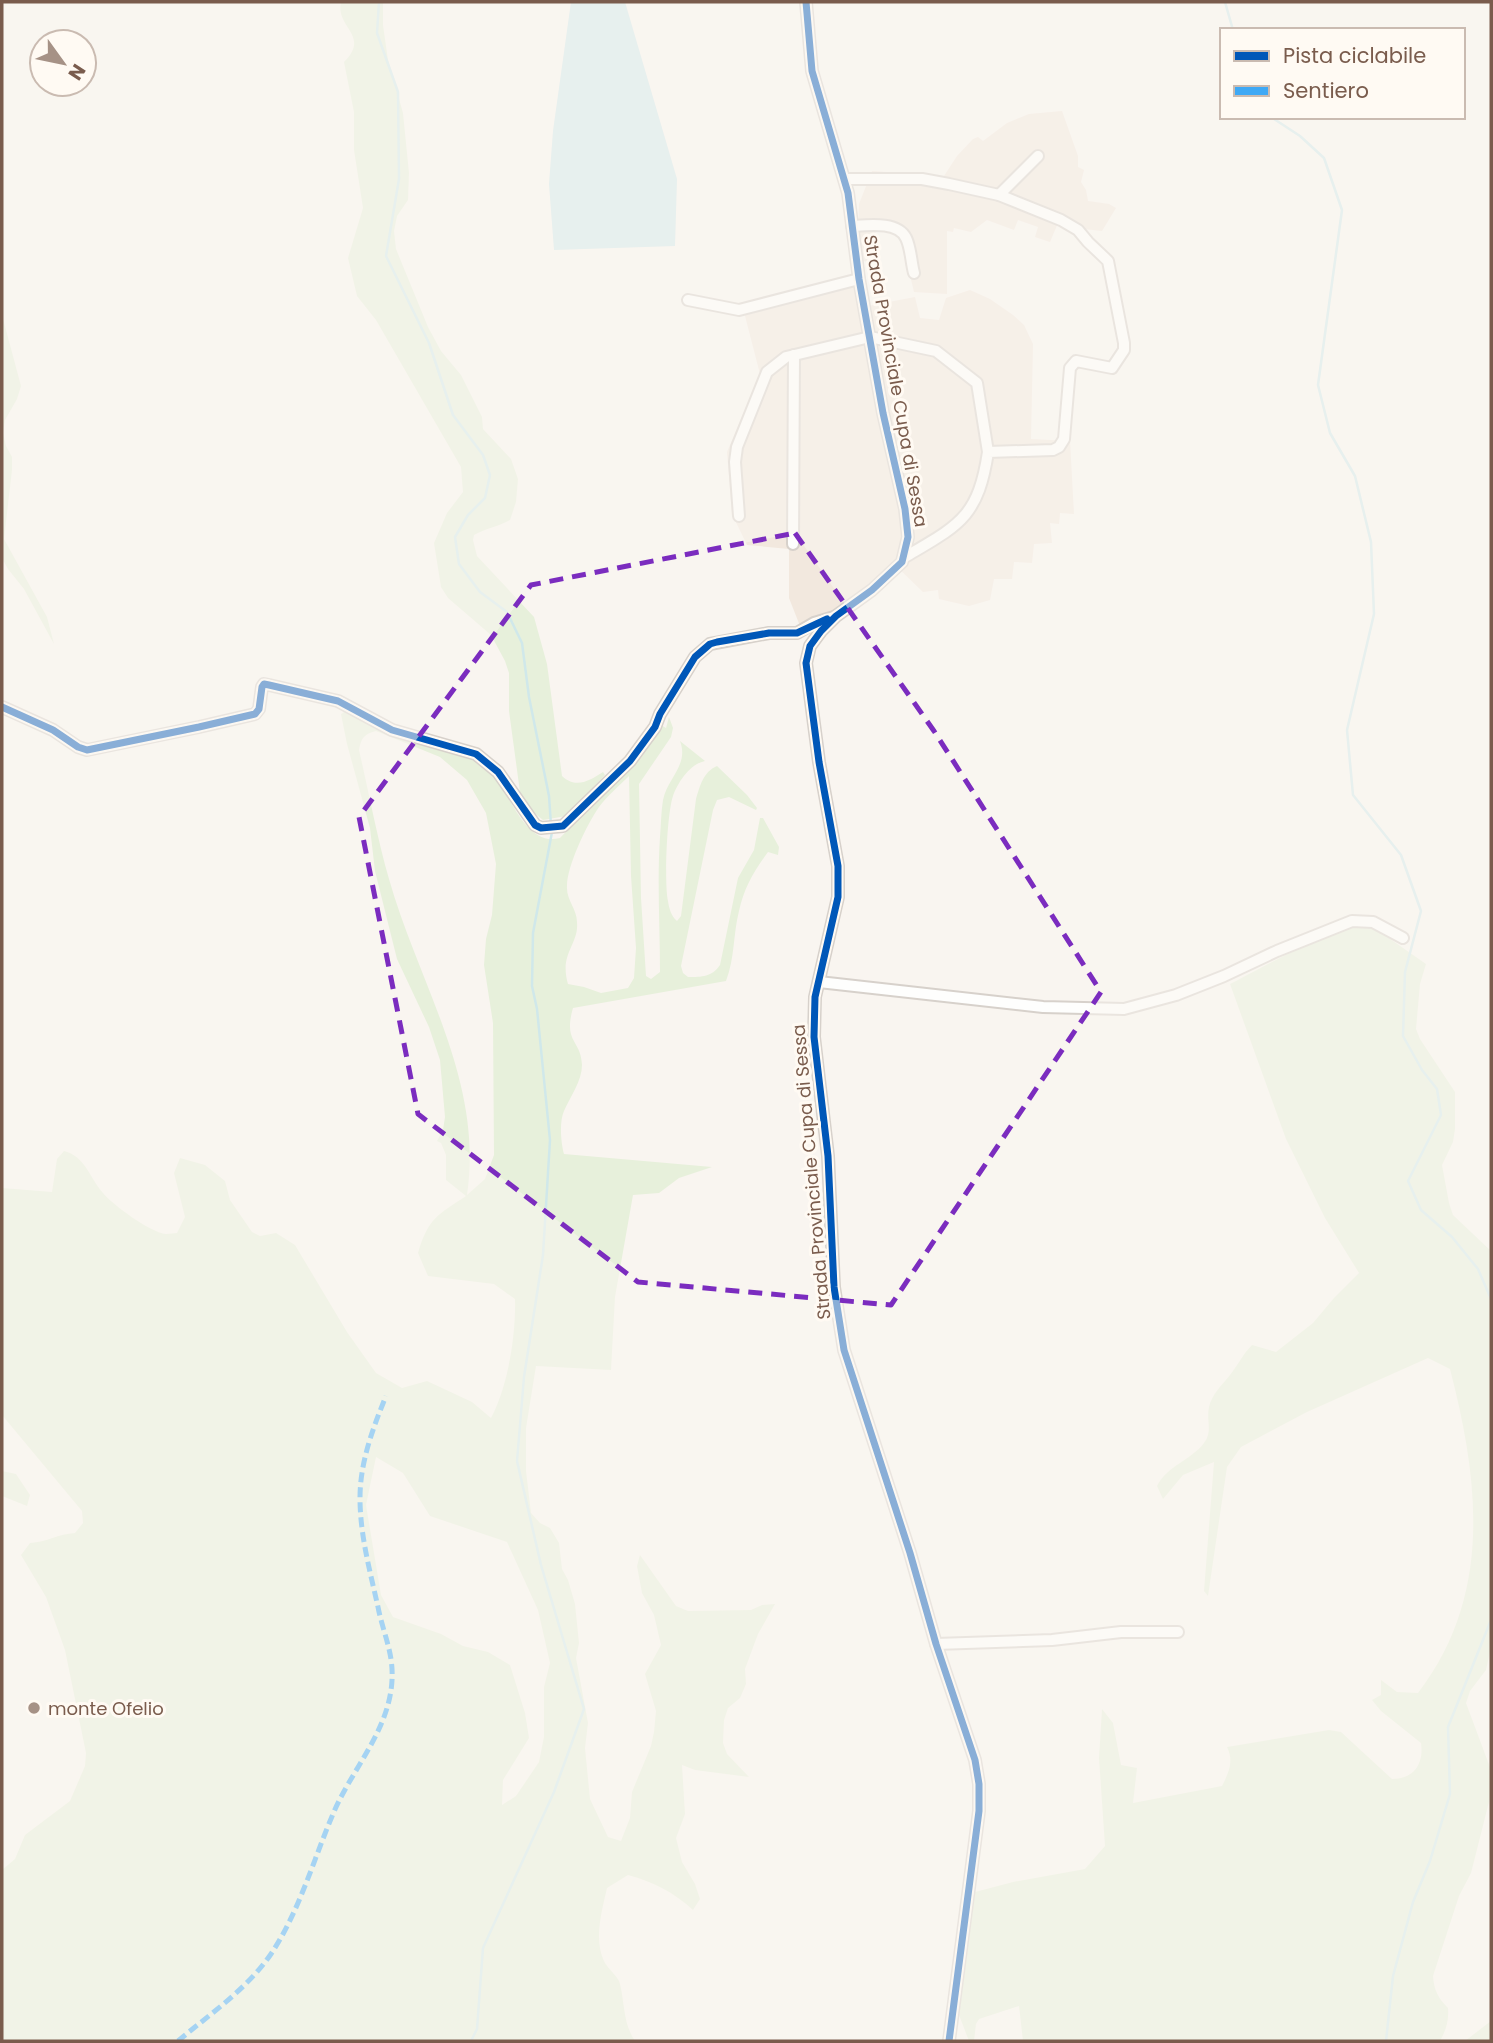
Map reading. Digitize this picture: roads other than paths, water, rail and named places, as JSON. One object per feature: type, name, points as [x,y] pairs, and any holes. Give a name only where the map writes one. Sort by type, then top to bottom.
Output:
[{"type":"street","name":"Strada Provinciale Cupa di Sessa","points":[[806,2],[812,71],[845,178],[859,279],[883,413],[905,509],[908,537],[905,557],[897,569],[836,616],[813,639],[806,663],[819,762],[838,866],[838,897],[815,997],[814,1037],[828,1156],[837,1315],[844,1350],[975,1760],[979,1784],[979,1811],[949,2041]]},
{"type":"street","points":[[999,195],[1038,156]]},
{"type":"street","points":[[845,178],[922,179],[999,195],[1061,220],[1078,230],[1108,261],[1124,350],[1112,368],[1076,361],[1070,368],[1064,439],[1059,447],[1053,450],[988,452]]},
{"type":"street","points":[[852,226],[872,225],[899,230],[908,241],[914,272]]},
{"type":"street","points":[[688,300],[739,310],[859,279]]},
{"type":"street","points":[[740,516],[735,462],[737,447],[767,372],[786,357],[870,337],[936,351],[977,383],[988,452],[985,472],[971,512],[958,524],[905,557]]},
{"type":"street","points":[[793,544],[794,355]]},
{"type":"street","points":[[2,707],[53,730],[87,750],[189,730],[255,713],[259,709],[264,684],[338,701],[392,730],[476,754],[498,772],[531,821],[541,828],[563,826],[630,761],[654,727],[695,657],[710,644],[769,633],[796,633],[836,616]]},
{"type":"street","points":[[819,982],[1043,1007],[1124,1009],[1176,995],[1224,976],[1277,950],[1352,921],[1373,922],[1403,938]]},
{"type":"street","points":[[936,1644],[1052,1640],[1121,1632],[1178,1632]]},
{"type":"water","points":[[571,2],[625,2],[677,179],[675,246],[554,250],[549,184],[553,131]]},
{"type":"waterway","points":[[379,2],[377,33],[398,92],[399,179],[386,256],[429,343],[453,415],[483,455],[490,475],[485,498],[468,515],[455,537],[459,564],[480,592],[507,612],[522,643],[529,697],[549,796],[551,825]]},
{"type":"waterway","points":[[1225,2],[1232,28]]},
{"type":"waterway","points":[[1274,119],[1300,136],[1324,158],[1342,210],[1318,385],[1330,433],[1355,476],[1371,542],[1374,614],[1347,730],[1353,795],[1401,855],[1421,911],[1405,972],[1403,1036],[1422,1070],[1437,1089],[1441,1115],[1408,1181],[1421,1210],[1452,1237],[1478,1269],[1491,1299]]},
{"type":"waterway","points":[[471,2041],[477,2029],[483,1948],[554,1792],[584,1709],[541,1565],[517,1461],[524,1377],[543,1255],[550,1140],[537,1009],[532,986],[533,933],[552,832]]},
{"type":"waterway","points":[[1386,2041],[1393,1976],[1413,1902],[1430,1861],[1450,1794],[1448,1727],[1491,1620]]},
{"type":"place","name":"monte Ofelio","points":[[34,1708]]}]
